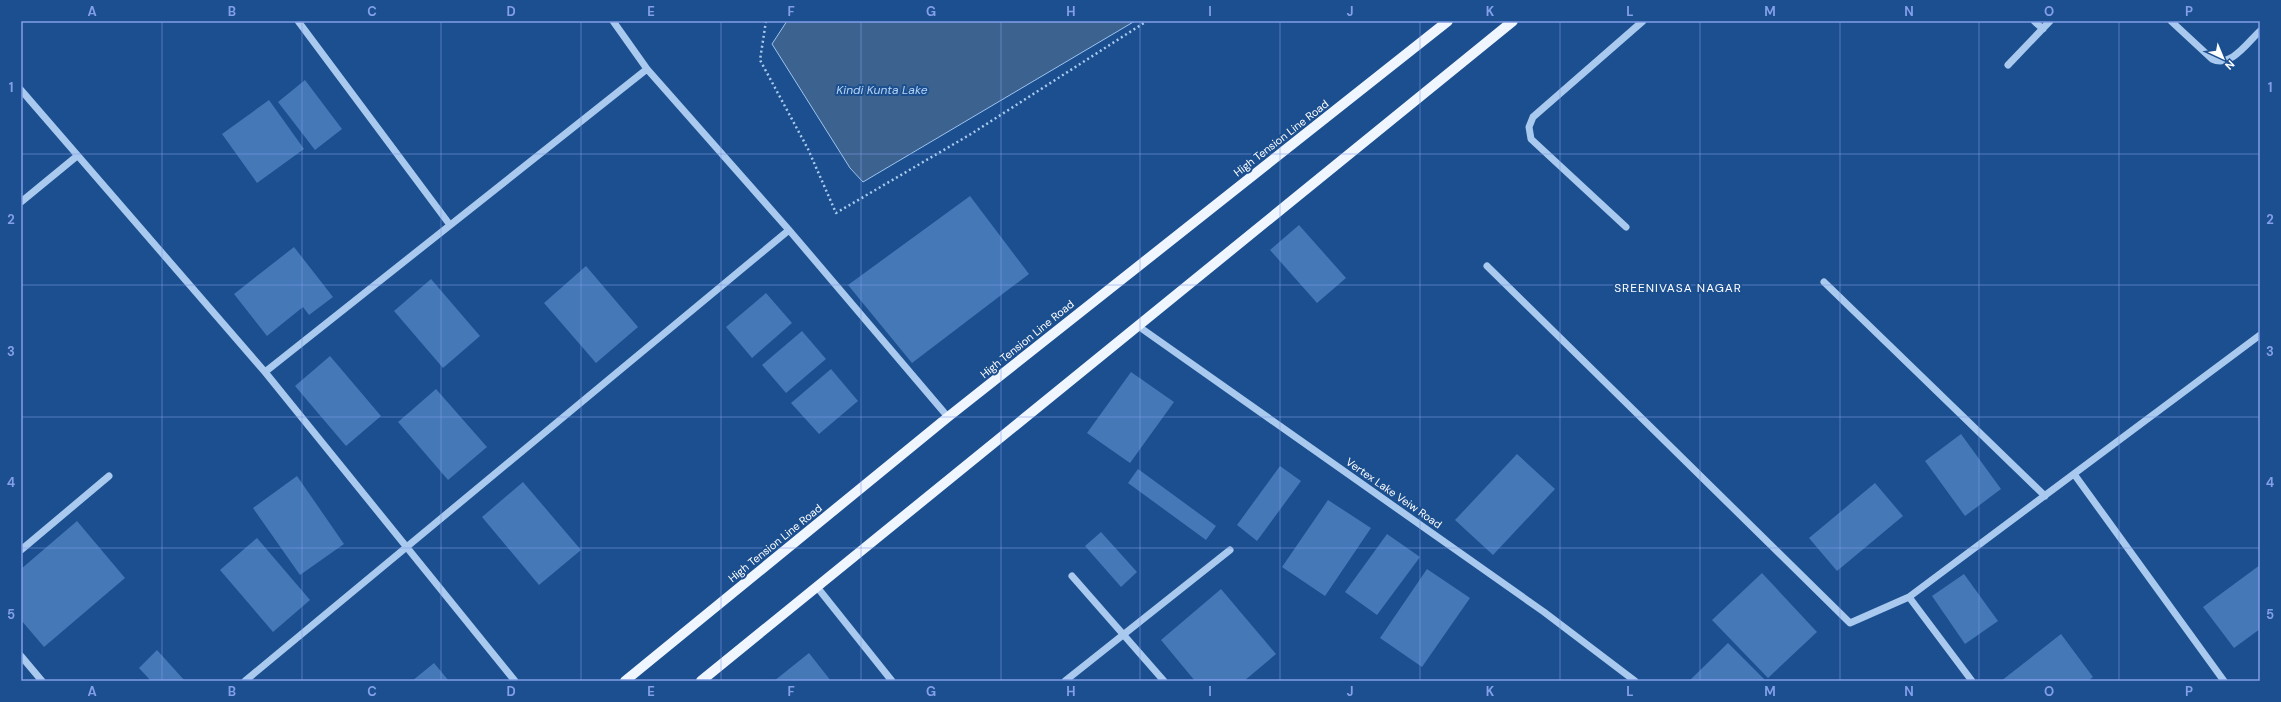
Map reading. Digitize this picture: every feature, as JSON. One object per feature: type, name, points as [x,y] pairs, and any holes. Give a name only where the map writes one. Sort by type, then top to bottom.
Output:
[{"type":"main road","name":"High Tension Line Road","points":[[625,681],[948,417],[1448,21]]},
{"type":"main road","points":[[701,681],[1513,21]]},
{"type":"street","points":[[298,21],[450,225]]},
{"type":"street","points":[[613,21],[647,69],[790,230],[948,417]]},
{"type":"street","points":[[1626,227],[1531,139],[1529,127],[1533,117],[1643,21]]},
{"type":"street","points":[[2034,21],[2043,29]]},
{"type":"street","points":[[2008,65],[2050,21]]},
{"type":"street","points":[[2171,21],[2212,59],[2219,62],[2229,60],[2260,31]]},
{"type":"street","points":[[265,372],[647,69]]},
{"type":"street","points":[[21,90],[265,372],[515,681]]},
{"type":"street","points":[[21,202],[77,156]]},
{"type":"street","points":[[245,681],[790,230]]},
{"type":"street","points":[[1487,266],[1850,623],[1909,598],[2260,335]]},
{"type":"street","points":[[1824,282],[2045,496]]},
{"type":"street","name":"Vertex Lake Veiw Road","points":[[1138,326],[1544,612],[1635,681]]},
{"type":"street","points":[[2074,474],[2224,681]]},
{"type":"street","points":[[21,550],[109,476]]},
{"type":"street","points":[[1065,681],[1230,550]]},
{"type":"street","points":[[1072,576],[1164,681]]},
{"type":"street","points":[[817,587],[892,681]]},
{"type":"street","points":[[1909,598],[1972,681]]},
{"type":"street","points":[[21,656],[42,681]]},
{"type":"path","points":[[766,21],[760,60],[808,149],[836,213],[971,134],[1147,21]]},
{"type":"water","name":"Kindi Kunta Lake","points":[[787,21],[1135,21],[863,182],[850,168],[772,44]]},
{"type":"building","points":[[305,80],[342,129],[315,150],[278,102]]},
{"type":"building","points":[[269,100],[304,149],[257,183],[222,134]]},
{"type":"building","points":[[970,196],[1029,274],[912,363],[848,285]]},
{"type":"building","points":[[1299,225],[1346,278],[1317,303],[1270,250]]},
{"type":"building","points":[[294,247],[333,297],[309,315],[303,307],[267,336],[234,294]]},
{"type":"building","points":[[586,266],[638,327],[596,363],[544,303]]},
{"type":"building","points":[[431,279],[480,336],[443,368],[394,311]]},
{"type":"building","points":[[766,293],[792,323],[752,358],[726,327]]},
{"type":"building","points":[[802,331],[826,359],[786,393],[762,365]]},
{"type":"building","points":[[330,356],[381,416],[346,446],[295,386]]},
{"type":"building","points":[[831,369],[858,401],[819,434],[791,403]]},
{"type":"building","points":[[1131,372],[1174,402],[1130,463],[1087,433]]},
{"type":"building","points":[[436,389],[487,447],[448,480],[398,422]]},
{"type":"building","points":[[1961,434],[2001,489],[1965,516],[1925,461]]},
{"type":"building","points":[[1517,454],[1555,489],[1493,555],[1455,520]]},
{"type":"building","points":[[1280,466],[1301,481],[1257,541],[1237,525]]},
{"type":"building","points":[[1138,469],[1216,526],[1206,540],[1128,483]]},
{"type":"building","points":[[297,476],[344,544],[300,575],[253,508]]},
{"type":"building","points":[[523,482],[581,550],[539,585],[482,517]]},
{"type":"building","points":[[1875,483],[1903,516],[1837,571],[1809,538]]},
{"type":"building","points":[[1328,500],[1371,528],[1325,596],[1282,567]]},
{"type":"building","points":[[77,521],[125,578],[44,647],[21,620],[21,569]]},
{"type":"building","points":[[1101,532],[1137,572],[1121,587],[1085,546]]},
{"type":"building","points":[[1387,534],[1420,557],[1377,615],[1345,592]]},
{"type":"building","points":[[257,538],[310,600],[273,632],[220,570]]},
{"type":"building","points":[[2260,565],[2260,629],[2234,648],[2203,607]]},
{"type":"building","points":[[1427,569],[1470,598],[1422,667],[1380,638]]},
{"type":"building","points":[[1762,573],[1817,632],[1768,678],[1712,620]]},
{"type":"building","points":[[1964,574],[1998,621],[1965,644],[1932,596]]},
{"type":"building","points":[[1221,589],[1276,654],[1244,681],[1195,681],[1161,640]]},
{"type":"building","points":[[2061,634],[2093,677],[2088,681],[2001,681]]},
{"type":"building","points":[[1728,643],[1764,679],[1762,681],[1689,681]]},
{"type":"building","points":[[157,650],[185,681],[151,681],[139,668]]},
{"type":"building","points":[[809,653],[831,681],[774,681]]},
{"type":"building","points":[[434,663],[449,681],[412,681]]},
{"type":"district","name":"SREENIVASA NAGAR","points":[[1678,288]]}]
